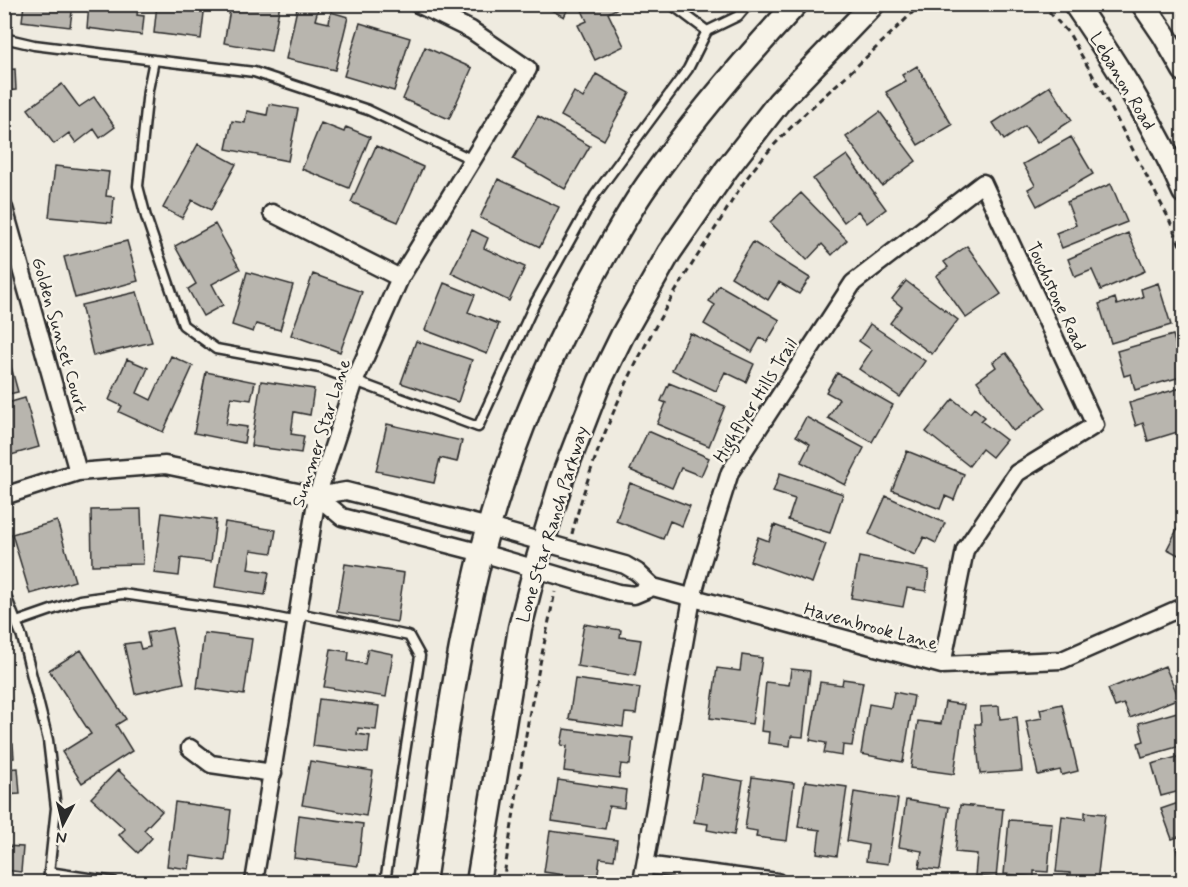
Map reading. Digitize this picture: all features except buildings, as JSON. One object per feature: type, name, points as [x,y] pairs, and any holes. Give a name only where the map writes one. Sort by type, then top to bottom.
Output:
[{"type":"main road","points":[[424,882],[460,658],[482,553],[535,396],[573,314],[612,241],[645,188],[725,82],[796,4]]},
{"type":"main road","name":"Lone Star Ranch Parkway","points":[[478,882],[520,628],[535,568],[562,479],[600,381],[622,336],[669,253],[705,199],[787,94],[873,4]]},
{"type":"main road","name":"Lebanon Road","points":[[1075,4],[1116,64],[1143,110],[1184,192]]},
{"type":"main road","points":[[1143,4],[1184,70]]},
{"type":"street","name":"Summer Star Lane","points":[[254,882],[317,496],[355,380],[400,278],[528,69],[471,30],[418,4]]},
{"type":"street","name":"Touchstone Road","points":[[942,665],[965,550],[1017,473],[1095,425],[983,183]]},
{"type":"street","name":"Highflyer Hills Trail","points":[[642,882],[692,598],[700,565],[730,472],[853,283],[983,183]]},
{"type":"street","name":"Golden Sunset Court","points":[[4,208],[78,472]]},
{"type":"street","points":[[272,213],[400,278]]},
{"type":"street","name":"Havenbrook Lane","points":[[4,496],[78,472],[165,465],[317,496],[346,491],[489,527],[625,565],[637,572],[653,587],[942,665],[1062,660],[1182,613]]},
{"type":"street","name":"Havenbrook Lane","points":[[317,496],[342,517],[482,553],[618,593],[634,595],[653,587]]},
{"type":"street","points":[[190,748],[211,764],[273,773]]},
{"type":"street","points":[[645,865],[777,882]]},
{"type":"lane","points":[[671,4],[707,31]]},
{"type":"lane","points":[[154,60],[148,90],[138,186],[146,218],[183,325],[216,349],[320,368],[478,427],[534,305],[595,195],[688,69],[707,31],[738,16],[748,4]]},
{"type":"lane","points":[[4,38],[34,45],[254,72],[368,110],[473,160]]},
{"type":"lane","points":[[4,591],[17,622],[38,694],[48,740],[56,808],[48,882]]},
{"type":"lane","points":[[17,622],[80,600],[123,594],[409,636],[420,657],[385,882]]},
{"type":"lane","points":[[49,872],[114,882]]},
{"type":"path","points":[[569,549],[597,450],[653,328],[681,280],[753,170],[806,111],[878,47],[921,4]]},
{"type":"path","points":[[1042,4],[1070,35],[1168,217],[1184,255]]},
{"type":"path","points":[[1177,4],[1184,22]]},
{"type":"path","points":[[503,882],[529,716],[559,575]]}]
